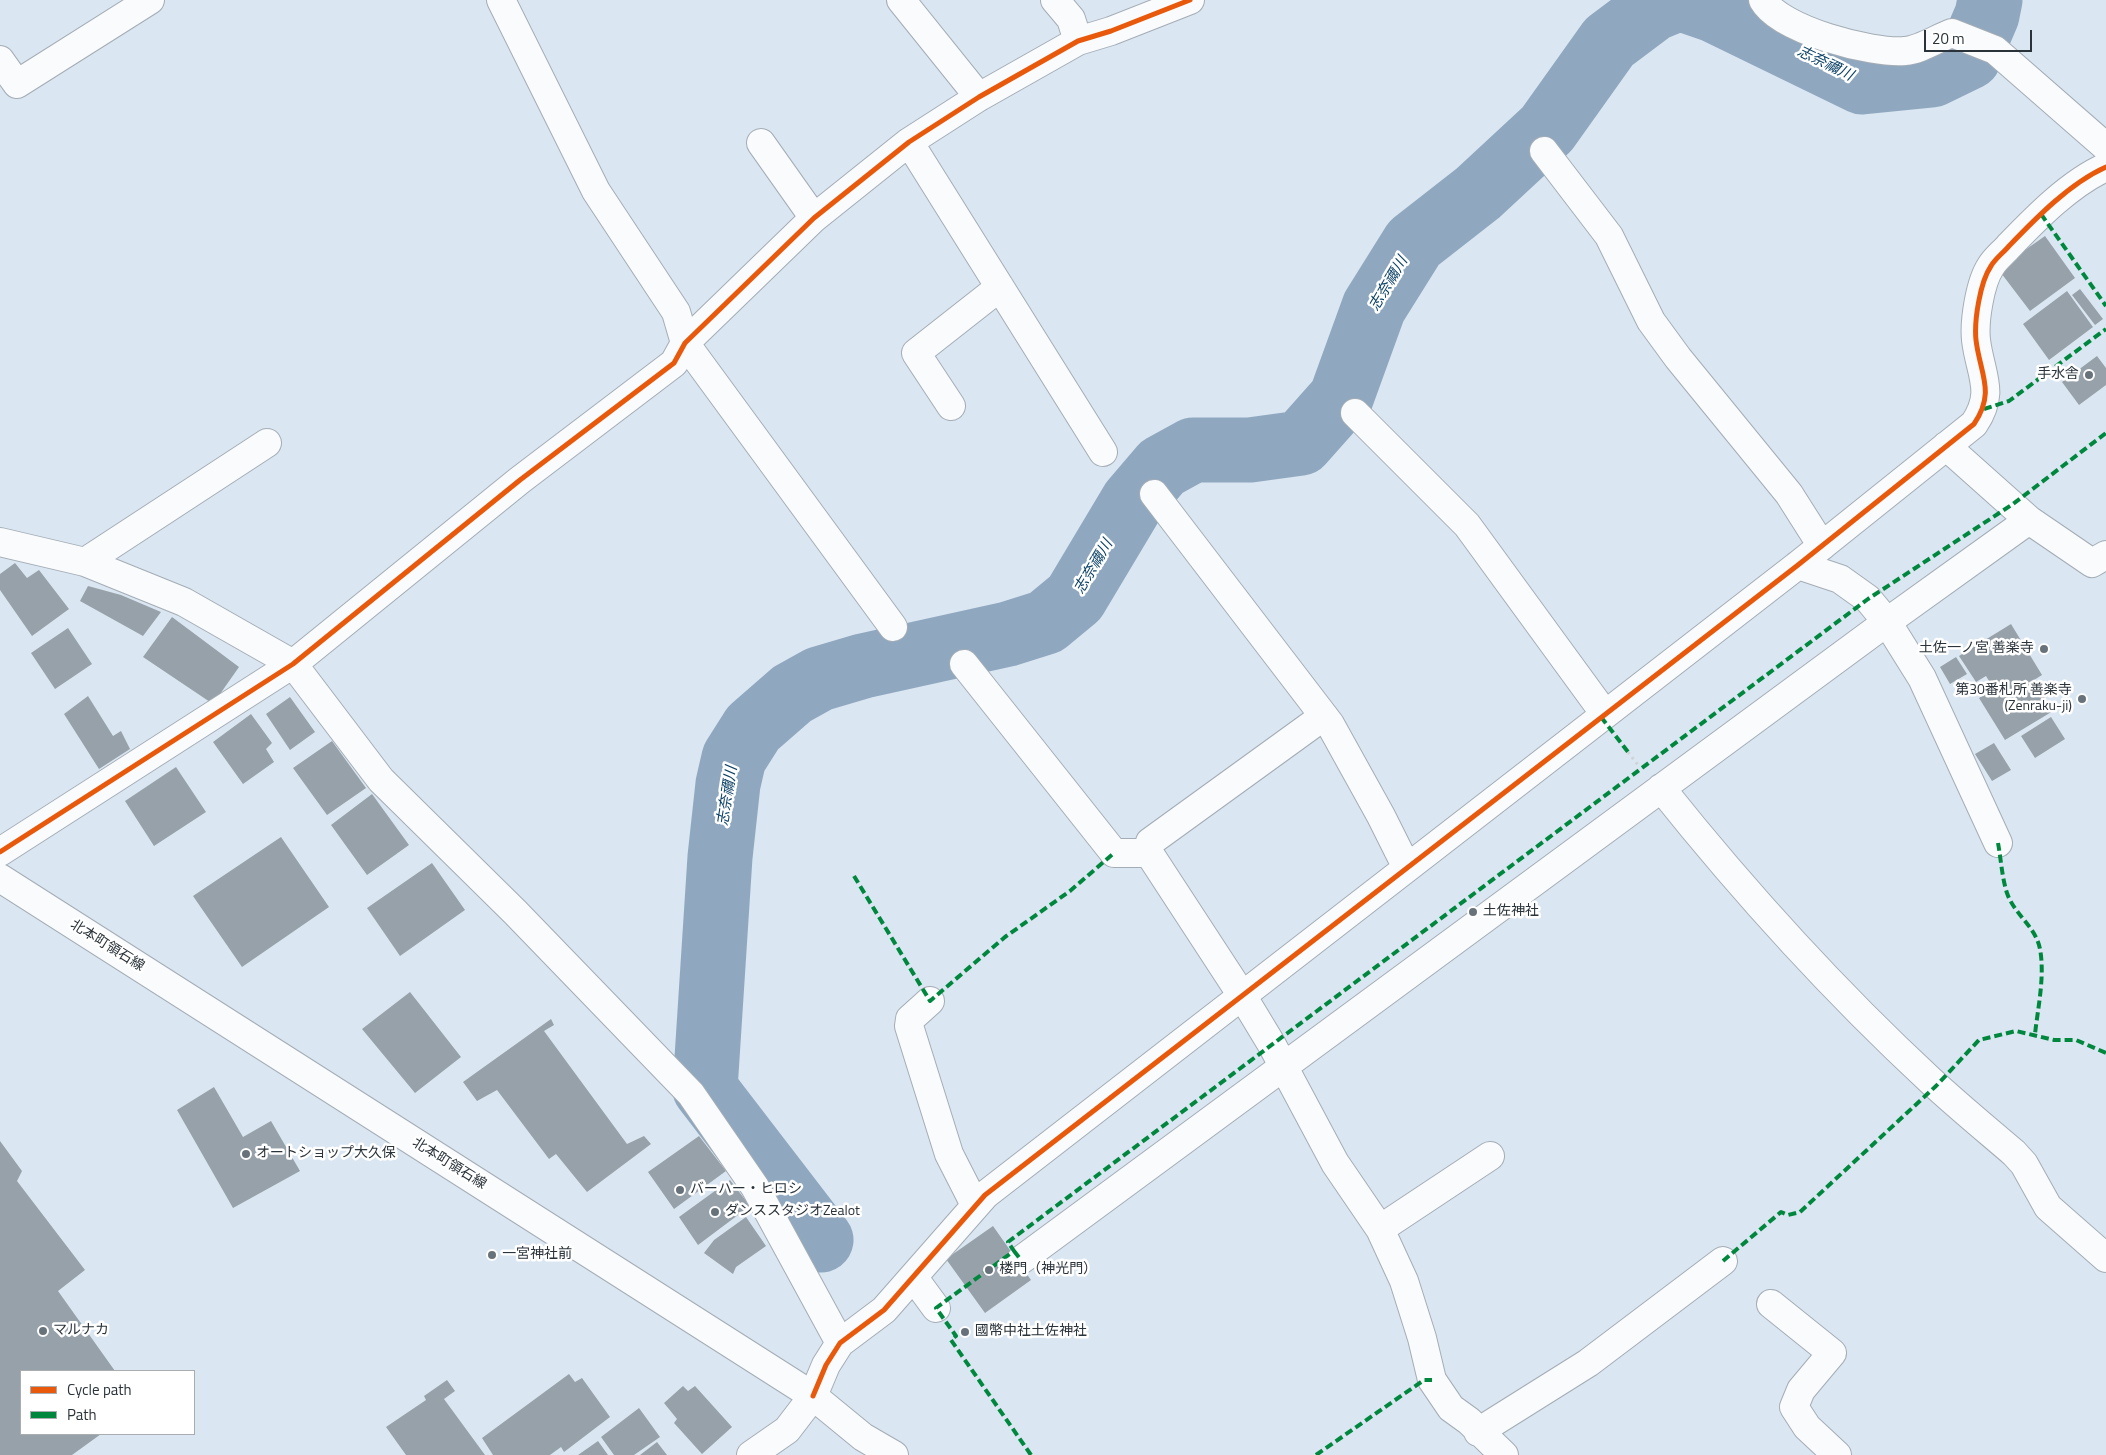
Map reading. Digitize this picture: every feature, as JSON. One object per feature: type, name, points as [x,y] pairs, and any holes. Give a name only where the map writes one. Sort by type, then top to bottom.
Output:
[{"type":"street","points":[[0,60],[17,84],[150,0]]},
{"type":"street","points":[[501,0],[596,192],[676,312],[685,343],[894,627]]},
{"type":"street","points":[[901,0],[979,97]]},
{"type":"street","points":[[1054,0],[1071,19],[1078,41]]},
{"type":"street","points":[[0,852],[292,664],[520,480],[674,363],[685,343],[814,218],[909,142],[979,97],[1078,41],[1111,31],[1190,0]]},
{"type":"street","points":[[1763,0],[1784,20],[1842,42],[1880,51],[1907,51],[1952,33],[1995,50],[2106,147]]},
{"type":"street","points":[[909,142],[1102,452]]},
{"type":"street","points":[[761,143],[814,218]]},
{"type":"street","points":[[1544,151],[1609,236],[1651,321],[1678,358],[1789,494],[1822,546]]},
{"type":"street","points":[[751,1455],[788,1430],[813,1396],[826,1366],[840,1343],[884,1310],[985,1195],[1798,565],[1974,424],[1984,410],[1986,383],[1976,339],[1983,282],[1991,266],[2038,216],[2091,174],[2106,167]]},
{"type":"street","points":[[951,406],[916,353],[1000,287]]},
{"type":"street","points":[[1355,413],[1467,526],[1599,706],[1601,717]]},
{"type":"street","points":[[84,562],[267,443]]},
{"type":"street","points":[[1946,446],[2029,520],[2092,563],[2106,555]]},
{"type":"street","points":[[1154,494],[1324,716],[1381,816],[1407,868]]},
{"type":"street","points":[[1021,1260],[1887,622],[2029,520]]},
{"type":"street","points":[[0,542],[84,562],[184,602],[292,664],[381,780],[515,912],[691,1094],[755,1187],[840,1343]]},
{"type":"street","points":[[1798,565],[1840,580],[1868,600],[1887,622],[1922,678],[1998,844]]},
{"type":"street","points":[[964,664],[1114,852],[1150,854]]},
{"type":"street","points":[[1324,716],[1150,842],[1150,854],[1272,1045],[1282,1068],[1335,1163],[1380,1229],[1404,1281],[1422,1338],[1432,1380],[1451,1408],[1504,1455]]},
{"type":"street","points":[[1661,788],[1741,886],[1860,1013],[1936,1086],[2014,1153],[2024,1164],[2048,1207],[2106,1258]]},
{"type":"street","name":"北本町領石線","points":[[0,878],[813,1396],[863,1437],[894,1455]]},
{"type":"street","points":[[930,1001],[910,1019],[909,1026],[949,1154],[975,1205]]},
{"type":"street","points":[[1380,1229],[1490,1156]]},
{"type":"street","points":[[1478,1432],[1588,1363],[1723,1261]]},
{"type":"street","points":[[914,1278],[936,1308]]},
{"type":"street","points":[[1771,1304],[1832,1353],[1801,1390],[1794,1407],[1807,1428],[1837,1455]]},
{"type":"path","points":[[1628,752],[1642,769]]},
{"type":"building","points":[[2045,236],[2075,278],[2030,311],[1998,269]]},
{"type":"building","points":[[2080,289],[2103,319],[2095,325],[2072,295]]},
{"type":"building","points":[[2067,291],[2093,327],[2049,360],[2023,324]]},
{"type":"building","name":"手水舎","points":[[2097,356],[2106,368],[2106,385],[2079,405],[2062,382]]},
{"type":"building","points":[[15,563],[27,578],[39,570],[69,609],[32,636],[0,590],[0,574]]},
{"type":"building","points":[[88,586],[121,595],[161,612],[143,636],[80,601]]},
{"type":"building","points":[[172,617],[239,667],[213,704],[143,657]]},
{"type":"building","points":[[2011,624],[2042,675],[2034,680],[2053,711],[2005,740],[1979,698],[1994,689],[1986,676],[1976,682],[1959,656]]},
{"type":"building","points":[[68,628],[92,664],[55,689],[31,653]]},
{"type":"building","points":[[1956,657],[1967,674],[1950,684],[1940,667]]},
{"type":"building","points":[[88,696],[113,736],[121,731],[130,749],[99,769],[64,714]]},
{"type":"building","points":[[290,697],[315,732],[290,750],[266,714]]},
{"type":"building","points":[[251,714],[272,743],[266,749],[274,762],[243,784],[213,742]]},
{"type":"building","points":[[2051,717],[2065,739],[2035,758],[2021,736]]},
{"type":"building","points":[[332,741],[366,788],[327,815],[293,768]]},
{"type":"building","points":[[1994,743],[2011,770],[1992,781],[1975,754]]},
{"type":"building","points":[[176,767],[206,812],[154,846],[125,801]]},
{"type":"building","points":[[372,794],[409,845],[367,875],[331,825]]},
{"type":"building","points":[[281,837],[329,907],[242,967],[193,896]]},
{"type":"building","points":[[432,863],[465,910],[400,956],[367,908]]},
{"type":"building","points":[[410,992],[461,1057],[415,1093],[362,1029]]},
{"type":"building","points":[[551,1019],[554,1025],[544,1031],[627,1144],[644,1136],[651,1144],[587,1192],[556,1154],[549,1159],[497,1090],[477,1101],[463,1082]]},
{"type":"building","name":"オートショップ大久保","points":[[214,1087],[243,1137],[271,1121],[300,1171],[233,1208],[177,1110]]},
{"type":"building","name":"バーハー・ヒロシ","points":[[699,1136],[726,1171],[674,1209],[648,1172]]},
{"type":"building","name":"マルナカ","points":[[0,1141],[22,1171],[17,1181],[85,1270],[58,1291],[114,1370],[20,1370],[20,1435],[100,1435],[72,1455],[0,1455]]},
{"type":"building","name":"ダンススタジオZealot","points":[[730,1180],[750,1206],[698,1245],[679,1217]]},
{"type":"building","points":[[746,1217],[766,1246],[736,1267],[733,1274],[704,1253],[714,1240]]},
{"type":"building","name":"楼門（神光門）","points":[[993,1226],[1031,1280],[985,1313],[946,1259]]},
{"type":"building","points":[[569,1374],[575,1382],[582,1378],[610,1417],[564,1452],[561,1447],[550,1455],[493,1455],[482,1438]]},
{"type":"building","points":[[447,1380],[455,1391],[444,1399],[485,1455],[406,1455],[386,1427],[426,1400],[424,1396]]},
{"type":"building","points":[[683,1386],[688,1391],[695,1386],[732,1427],[702,1454],[674,1423],[677,1419],[664,1403]]},
{"type":"building","points":[[639,1408],[660,1437],[634,1455],[614,1455],[601,1437]]},
{"type":"building","points":[[598,1441],[608,1455],[578,1455]]},
{"type":"building","points":[[657,1442],[667,1455],[640,1455]]},
{"type":"waterway","name":"志奈禰川","points":[[821,1240],[705,1089],[720,857],[728,784],[734,758],[753,728],[792,694],[819,679],[863,666],[1008,634],[1046,622],[1075,598],[1133,501],[1162,467],[1193,450],[1250,450],[1301,443],[1341,398],[1374,307],[1414,243],[1478,193],[1547,129],[1609,42],[1653,9],[1675,0]]},
{"type":"waterway","name":"志奈禰川","points":[[1685,0],[1714,10],[1862,82],[1932,75],[1969,57],[1987,15],[1990,0]]},
{"type":"marked path","points":[[2041,214],[2106,306]]},
{"type":"marked path","points":[[1984,409],[2009,401],[2106,329]]},
{"type":"marked path","points":[[1031,1455],[951,1340],[956,1336],[936,1308],[1014,1251],[1008,1242],[1868,599],[2013,504],[2106,433]]},
{"type":"marked path","points":[[1601,717],[1628,752]]},
{"type":"marked path","points":[[1998,843],[2003,875],[2010,901],[2030,927],[2040,949],[2042,970],[2035,1034]]},
{"type":"marked path","points":[[854,876],[930,1001],[1005,937],[1070,891],[1114,853]]},
{"type":"marked path","points":[[1723,1261],[1781,1212],[1788,1215],[1800,1212],[1936,1086],[1979,1040],[2016,1031],[2054,1040],[2076,1040],[2106,1053]]},
{"type":"marked path","points":[[1014,1251],[1021,1260]]},
{"type":"marked path","points":[[1316,1455],[1424,1380],[1432,1380]]},
{"type":"cycle path","points":[[0,852],[293,664],[520,480],[674,363],[685,343],[814,218],[909,142],[979,97],[1078,41],[1111,31],[1190,0]]},
{"type":"cycle path","points":[[813,1396],[826,1365],[840,1343],[884,1310],[985,1195],[1798,565],[1974,424],[1981,413],[1985,392],[1976,332],[1977,312],[1987,273],[1997,258],[2054,202],[2079,182],[2106,167]]},
{"type":"place","name":"手水舎","points":[[2089,375]]},
{"type":"place","name":"土佐一ノ宮 善楽寺","points":[[2044,649]]},
{"type":"place","name":"第30番札所 善楽寺 (Zenraku-ji)","points":[[2082,699]]},
{"type":"place","name":"土佐神社","points":[[1473,912]]},
{"type":"place","name":"オートショップ大久保","points":[[246,1154]]},
{"type":"place","name":"バーハー・ヒロシ","points":[[680,1190]]},
{"type":"place","name":"ダンススタジオZealot","points":[[715,1212]]},
{"type":"place","name":"一宮神社前","points":[[492,1255]]},
{"type":"place","name":"楼門（神光門）","points":[[989,1270]]},
{"type":"place","name":"マルナカ","points":[[43,1331]]},
{"type":"place","name":"國幣中社土佐神社","points":[[965,1332]]}]
